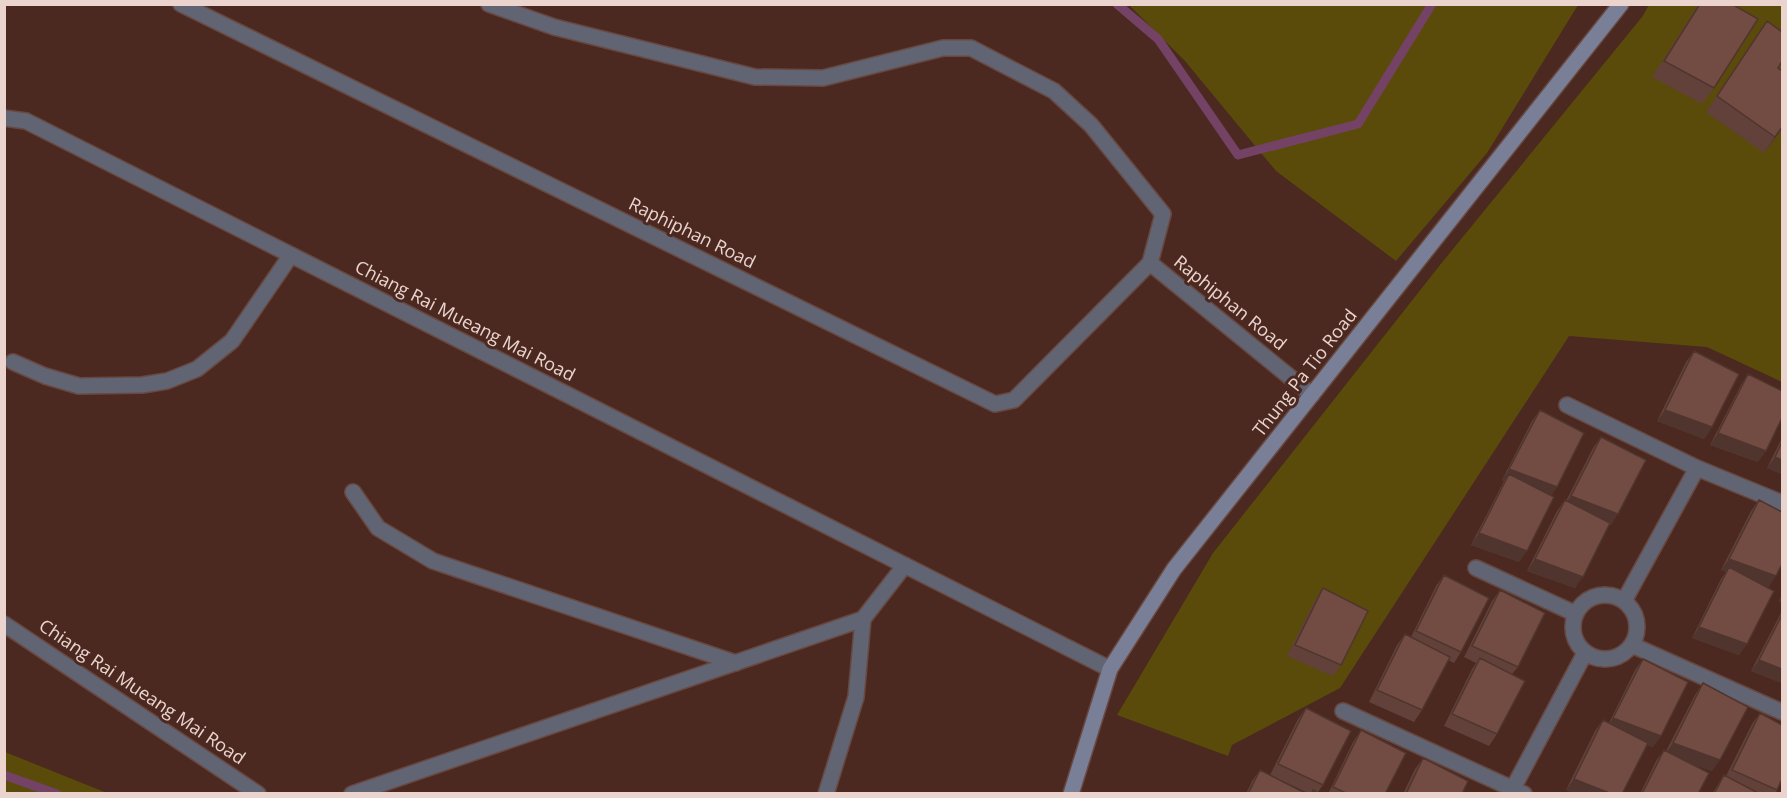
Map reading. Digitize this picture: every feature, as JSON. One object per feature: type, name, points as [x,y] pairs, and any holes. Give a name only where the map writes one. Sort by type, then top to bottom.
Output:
[{"type":"street","name":"Raphiphan Road","points":[[181,4],[995,404],[1014,400],[1150,263],[1163,214],[1091,125],[1054,91],[971,48],[944,48],[823,78],[755,77],[554,27],[489,4]]},
{"type":"street","name":"Thung Pa Tio Road","points":[[1071,794],[1110,669],[1174,569],[1621,4]]},
{"type":"street","name":"Chiang Rai Mueang Mai Road","points":[[4,118],[26,121],[1110,669]]},
{"type":"street","points":[[13,362],[79,386],[142,385],[167,381],[197,369],[232,341],[291,255]]},
{"type":"street","name":"Raphiphan Road","points":[[1150,263],[1312,395]]},
{"type":"street","points":[[1567,405],[1697,468],[1782,503]]},
{"type":"street","points":[[1624,601],[1697,468]]},
{"type":"street","points":[[353,492],[378,528],[433,561],[736,663]]},
{"type":"street","points":[[826,794],[856,697],[863,619],[905,565]]},
{"type":"street","points":[[1476,568],[1576,614]]},
{"type":"street","points":[[1602,595],[1624,601],[1637,619],[1638,630],[1632,645],[1619,657],[1609,660],[1585,653],[1574,636],[1576,614],[1582,604],[1602,595]]},
{"type":"street","points":[[352,794],[863,619]]},
{"type":"street","name":"Chiang Rai Mueang Mai Road","points":[[4,624],[258,794]]},
{"type":"street","points":[[1632,645],[1782,712]]},
{"type":"street","points":[[1343,711],[1516,792],[1585,653]]},
{"type":"shaded area","points":[[1129,5],[1578,5],[1487,153],[1396,261],[1276,171],[1185,61]]},
{"type":"shaded area","points":[[1649,5],[1782,5],[1782,382],[1707,347],[1569,336],[1340,688],[1232,745],[1228,756],[1117,715],[1213,553],[1440,265],[1642,17]]},
{"type":"shaded area","points":[[5,752],[107,793],[5,792]]},
{"type":"building","points":[[1700,4],[1732,4],[1758,19],[1714,88],[1664,61]]},
{"type":"building","points":[[1767,21],[1782,32],[1782,61],[1778,68],[1782,71],[1782,127],[1775,137],[1717,96]]},
{"type":"building","points":[[1694,351],[1739,374],[1712,427],[1665,410]]},
{"type":"building","points":[[1748,374],[1782,391],[1782,418],[1766,451],[1718,433]]},
{"type":"building","points":[[1540,410],[1584,433],[1557,487],[1509,469]]},
{"type":"building","points":[[1601,437],[1646,460],[1618,514],[1571,496]]},
{"type":"building","points":[[1782,442],[1782,460],[1775,457]]},
{"type":"building","points":[[1509,474],[1554,497],[1527,551],[1479,533]]},
{"type":"building","points":[[1565,500],[1610,523],[1583,577],[1535,559]]},
{"type":"building","points":[[1759,500],[1782,512],[1782,564],[1776,576],[1729,559]]},
{"type":"building","points":[[1729,567],[1774,591],[1747,644],[1699,627]]},
{"type":"building","points":[[1444,575],[1489,598],[1461,652],[1416,631]]},
{"type":"building","points":[[1323,588],[1368,611],[1341,665],[1295,645]]},
{"type":"building","points":[[1500,590],[1545,613],[1518,667],[1472,646]]},
{"type":"building","points":[[1782,615],[1782,669],[1759,660]]},
{"type":"building","points":[[1405,634],[1450,657],[1422,710],[1377,690]]},
{"type":"building","points":[[1480,658],[1525,681],[1497,734],[1452,714]]},
{"type":"building","points":[[1643,659],[1688,682],[1661,736],[1613,718]]},
{"type":"building","points":[[1703,683],[1748,707],[1720,760],[1673,743]]},
{"type":"building","points":[[1306,708],[1351,731],[1323,785],[1278,764]]},
{"type":"building","points":[[1760,713],[1782,725],[1782,779],[1777,790],[1732,770]]},
{"type":"building","points":[[1603,720],[1648,743],[1622,794],[1612,794],[1574,779]]},
{"type":"building","points":[[1361,730],[1406,753],[1385,794],[1348,794],[1333,787]]},
{"type":"building","points":[[1664,750],[1709,773],[1698,794],[1642,794]]},
{"type":"building","points":[[1423,758],[1468,781],[1462,794],[1406,794]]},
{"type":"building","points":[[1260,770],[1305,793],[1248,794]]},
{"type":"building","points":[[1724,775],[1760,794],[1714,794]]},
{"type":"waterway","points":[[1117,4],[1158,39],[1238,155],[1358,124],[1432,4]]},
{"type":"waterway","points":[[4,775],[57,794]]}]
